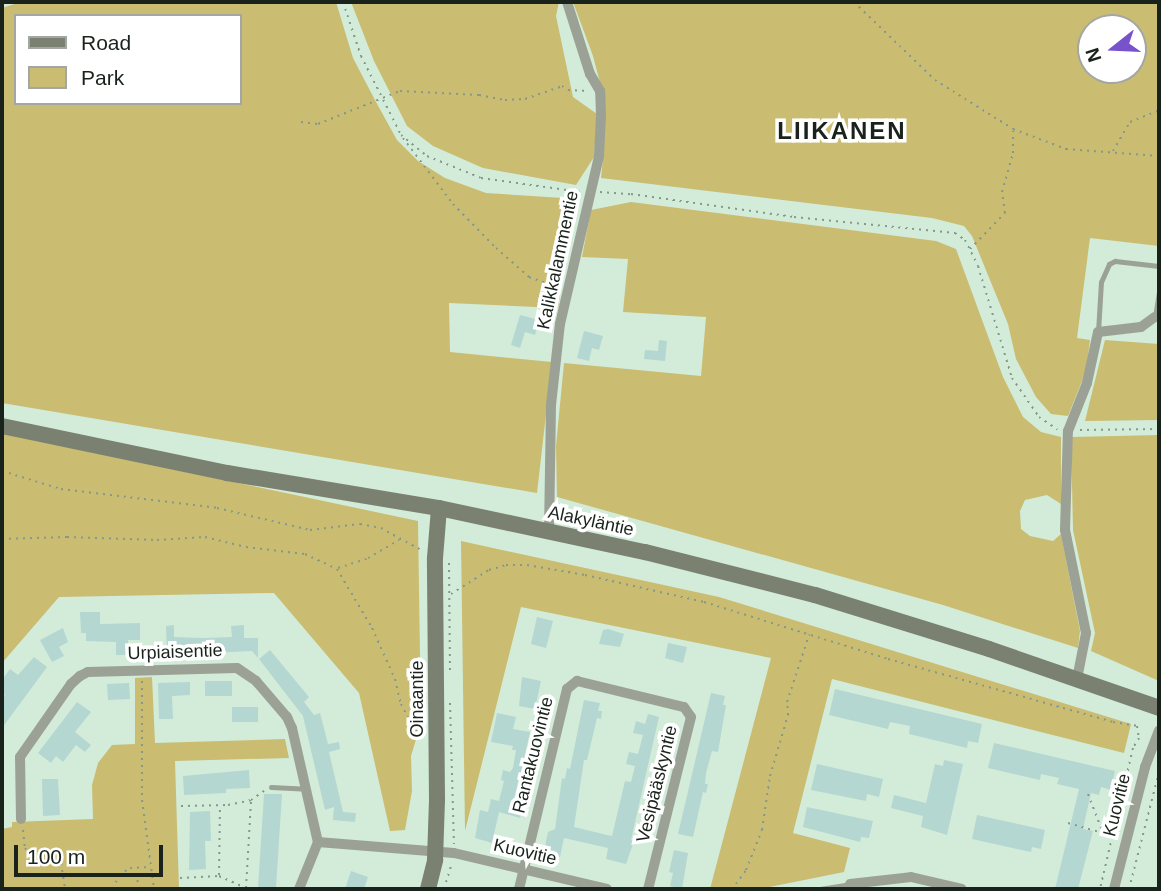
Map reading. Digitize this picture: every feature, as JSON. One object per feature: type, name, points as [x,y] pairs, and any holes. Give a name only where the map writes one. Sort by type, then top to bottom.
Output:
[{"type":"main road","name":"Alakyläntie","points":[[2,426],[226,473],[439,508],[815,595],[1159,708]]},
{"type":"main road","name":"Oinaantie","points":[[428,889],[435,854],[435,558],[439,508]]},
{"type":"street","name":"Kalikkalammentie","points":[[550,532],[551,405],[567,293],[599,156],[600,91],[590,74],[567,2]]},
{"type":"street","points":[[1077,679],[1086,633],[1065,530],[1068,431],[1087,383],[1098,332],[1141,327],[1155,317]]},
{"type":"street","name":"Urpiaisentie","points":[[21,819],[20,757],[71,684],[89,672],[237,668],[245,672],[287,717],[318,842]]},
{"type":"street","name":"Rantakuovintie","points":[[519,889],[567,688],[577,681],[625,692]]},
{"type":"street","name":"Vesipääskyntie","points":[[625,692],[684,707],[691,717],[648,889]]},
{"type":"street","name":"Kuovitie","points":[[1114,889],[1145,767],[1159,731]]},
{"type":"street","points":[[299,889],[318,842],[435,854]]},
{"type":"street","name":"Kuovitie","points":[[435,854],[454,853],[607,889]]},
{"type":"street","points":[[850,884],[911,877],[962,889]]},
{"type":"lane","points":[[1098,332],[1101,282],[1109,264],[1115,261],[1159,266]]},
{"type":"lane","points":[[1155,317],[1159,292]]},
{"type":"lane","points":[[271,787],[306,789]]},
{"type":"lane","points":[[820,889],[850,884]]},
{"type":"path","points":[[343,2],[361,56],[401,135],[453,204],[529,277],[547,281],[567,293]]},
{"type":"path","points":[[854,2],[935,80],[1013,130],[1066,149],[1159,156]]},
{"type":"path","points":[[300,122],[318,124],[400,91],[525,99],[562,86],[568,90],[600,91]]},
{"type":"path","points":[[1112,152],[1130,122],[1159,110]]},
{"type":"path","points":[[970,249],[1005,213],[1002,192],[1013,153],[1013,130]]},
{"type":"path","points":[[401,135],[427,156],[481,178],[590,193],[631,194],[794,217],[945,230],[961,236],[970,249],[1012,378],[1045,424],[1068,431],[1159,429]]},
{"type":"path","points":[[2,471],[61,489],[217,508],[310,530],[360,524],[381,528],[435,558]]},
{"type":"path","points":[[2,539],[67,537],[157,540],[205,537],[246,547],[305,554],[337,569],[372,628],[411,724],[437,746]]},
{"type":"path","points":[[337,569],[368,558],[400,540]]},
{"type":"path","points":[[450,683],[451,594],[489,570],[506,565],[527,565],[645,587],[1113,722],[1131,724],[1139,731],[1100,889]]},
{"type":"path","points":[[737,889],[736,884],[746,870],[762,830],[770,776],[789,715],[787,702],[809,635]]},
{"type":"path","points":[[142,671],[142,800],[154,889]]},
{"type":"path","points":[[444,889],[454,853],[450,696]]},
{"type":"path","points":[[1129,889],[1159,772]]},
{"type":"path","points":[[181,806],[220,805],[251,800],[271,787]]},
{"type":"path","points":[[1087,794],[1103,833]]},
{"type":"path","points":[[180,878],[219,876],[247,888],[251,800]]},
{"type":"path","points":[[219,876],[220,805]]},
{"type":"path","points":[[21,819],[25,848],[31,856],[61,863],[65,889]]},
{"type":"path","points":[[1068,823],[1112,836]]},
{"type":"path","points":[[113,889],[119,875],[130,868],[150,867]]},
{"type":"path","points":[[136,889],[140,868]]},
{"type":"green space","points":[[21,2],[336,2],[353,58],[397,140],[418,161],[445,178],[486,193],[563,198],[573,207],[558,308],[449,303],[450,352],[552,362],[537,493],[2,403],[2,8]]},
{"type":"green space","points":[[351,2],[559,2],[556,16],[573,97],[597,114],[594,157],[576,185],[483,168],[433,146],[407,126],[374,61]]},
{"type":"green space","points":[[573,2],[1159,2],[1159,246],[1090,238],[1077,338],[1090,340],[1086,371],[1068,416],[1051,414],[1036,397],[1016,359],[1008,324],[972,236],[964,226],[932,218],[601,178],[604,149],[602,90]]},
{"type":"green space","points":[[631,202],[936,241],[956,249],[1003,377],[1023,417],[1041,432],[1061,437],[1061,504],[1047,495],[1025,500],[1020,511],[1021,529],[1030,536],[1053,541],[1061,534],[1080,631],[1078,648],[943,605],[557,497],[556,446],[564,363],[701,376],[706,317],[623,312],[628,259],[582,257],[591,210]]},
{"type":"green space","points":[[1105,340],[1159,344],[1159,420],[1085,421]]},
{"type":"green space","points":[[2,433],[418,521],[421,723],[411,756],[412,791],[405,830],[390,831],[359,693],[274,593],[59,597],[2,663]]},
{"type":"green space","points":[[1159,435],[1159,681],[1091,651],[1095,633],[1073,530],[1071,437]]},
{"type":"green space","points":[[461,541],[719,597],[1131,724],[1124,753],[832,679],[793,833],[850,848],[844,872],[760,889],[710,889],[771,658],[521,607],[465,831]]},
{"type":"green space","points":[[152,677],[155,743],[285,739],[289,758],[175,761],[179,889],[2,889],[2,829],[12,827],[12,822],[93,819],[92,785],[98,763],[112,745],[135,744],[135,678]]},
{"type":"building","points":[[520,315],[539,320],[535,335],[525,332],[520,348],[511,345]]},
{"type":"building","points":[[584,331],[603,336],[599,350],[592,348],[589,361],[577,358]]},
{"type":"building","points":[[659,340],[667,341],[665,361],[644,359],[645,350],[658,351]]},
{"type":"building","points":[[80,612],[100,612],[100,624],[140,623],[140,640],[128,640],[128,655],[116,655],[116,642],[86,641],[86,633],[81,633]]},
{"type":"building","points":[[537,617],[553,621],[546,648],[531,644]]},
{"type":"building","points":[[174,625],[174,637],[204,638],[232,637],[231,626],[244,625],[244,638],[258,638],[258,658],[252,651],[167,655],[166,626]]},
{"type":"building","points":[[63,628],[68,642],[59,647],[64,656],[52,662],[40,640]]},
{"type":"building","points":[[603,630],[624,634],[620,647],[599,644]]},
{"type":"building","points":[[668,643],[687,647],[683,663],[665,658]]},
{"type":"building","points":[[270,650],[309,697],[304,702],[314,715],[320,713],[328,744],[339,742],[340,749],[329,752],[343,812],[356,813],[355,822],[333,820],[334,807],[325,810],[303,716],[259,659]]},
{"type":"building","points":[[34,657],[47,667],[2,728],[2,700],[5,695],[2,692],[2,680],[10,669],[18,675]]},
{"type":"building","points":[[522,677],[541,681],[535,709],[519,706]]},
{"type":"building","points":[[205,681],[232,681],[232,696],[205,696]]},
{"type":"building","points":[[190,682],[190,695],[172,696],[173,719],[159,719],[158,683]]},
{"type":"building","points":[[129,683],[130,699],[108,700],[107,684]]},
{"type":"building","points":[[835,689],[982,724],[978,743],[968,741],[967,748],[909,734],[910,726],[890,722],[888,729],[829,715]]},
{"type":"building","points":[[711,693],[725,696],[723,705],[726,705],[718,752],[712,751],[706,773],[705,784],[708,784],[706,793],[703,792],[693,837],[678,834]]},
{"type":"building","points":[[584,700],[600,703],[598,711],[602,711],[601,719],[597,718],[587,760],[584,760],[574,827],[607,835],[612,836],[625,781],[631,782],[635,766],[626,764],[629,752],[638,754],[643,735],[633,733],[636,721],[645,724],[648,714],[659,717],[631,840],[634,841],[626,864],[606,859],[608,848],[564,838],[560,857],[543,856],[548,832],[555,829],[562,778],[565,779],[567,768],[570,769]]},
{"type":"building","points":[[77,702],[91,712],[75,732],[91,745],[85,752],[76,745],[63,762],[56,756],[51,763],[38,753]]},
{"type":"building","points":[[232,707],[258,707],[258,722],[232,722]]},
{"type":"building","points":[[497,713],[516,717],[513,729],[530,732],[523,763],[533,766],[531,776],[520,773],[513,804],[523,807],[520,818],[499,812],[492,843],[475,838],[480,810],[488,812],[491,799],[499,801],[504,781],[501,780],[503,770],[510,772],[513,768],[516,750],[512,750],[513,746],[491,742]]},
{"type":"building","points":[[994,743],[1115,771],[1111,790],[1101,787],[1099,795],[1091,793],[1083,829],[1093,831],[1078,889],[1055,889],[1079,789],[1057,784],[1059,778],[1041,774],[1040,780],[988,768]]},
{"type":"building","points":[[944,760],[963,764],[947,835],[921,827],[923,816],[891,808],[894,795],[926,803],[935,764],[943,766]]},
{"type":"building","points":[[817,764],[883,779],[879,797],[867,794],[866,801],[811,790]]},
{"type":"building","points":[[249,770],[250,788],[226,789],[226,793],[184,795],[183,776]]},
{"type":"building","points":[[42,779],[58,779],[60,815],[43,816]]},
{"type":"building","points":[[264,794],[282,794],[276,888],[258,888]]},
{"type":"building","points":[[807,807],[873,821],[869,838],[861,837],[860,842],[803,827]]},
{"type":"building","points":[[210,811],[211,841],[205,841],[206,869],[189,870],[190,812]]},
{"type":"building","points":[[977,815],[1045,830],[1041,849],[1032,847],[1031,852],[972,839]]},
{"type":"building","points":[[674,850],[688,853],[682,889],[670,886],[673,873],[669,872]]},
{"type":"building","points":[[351,871],[368,877],[364,889],[345,889]]},
{"type":"district","name":"LIIKANEN","points":[[842,131]]}]
